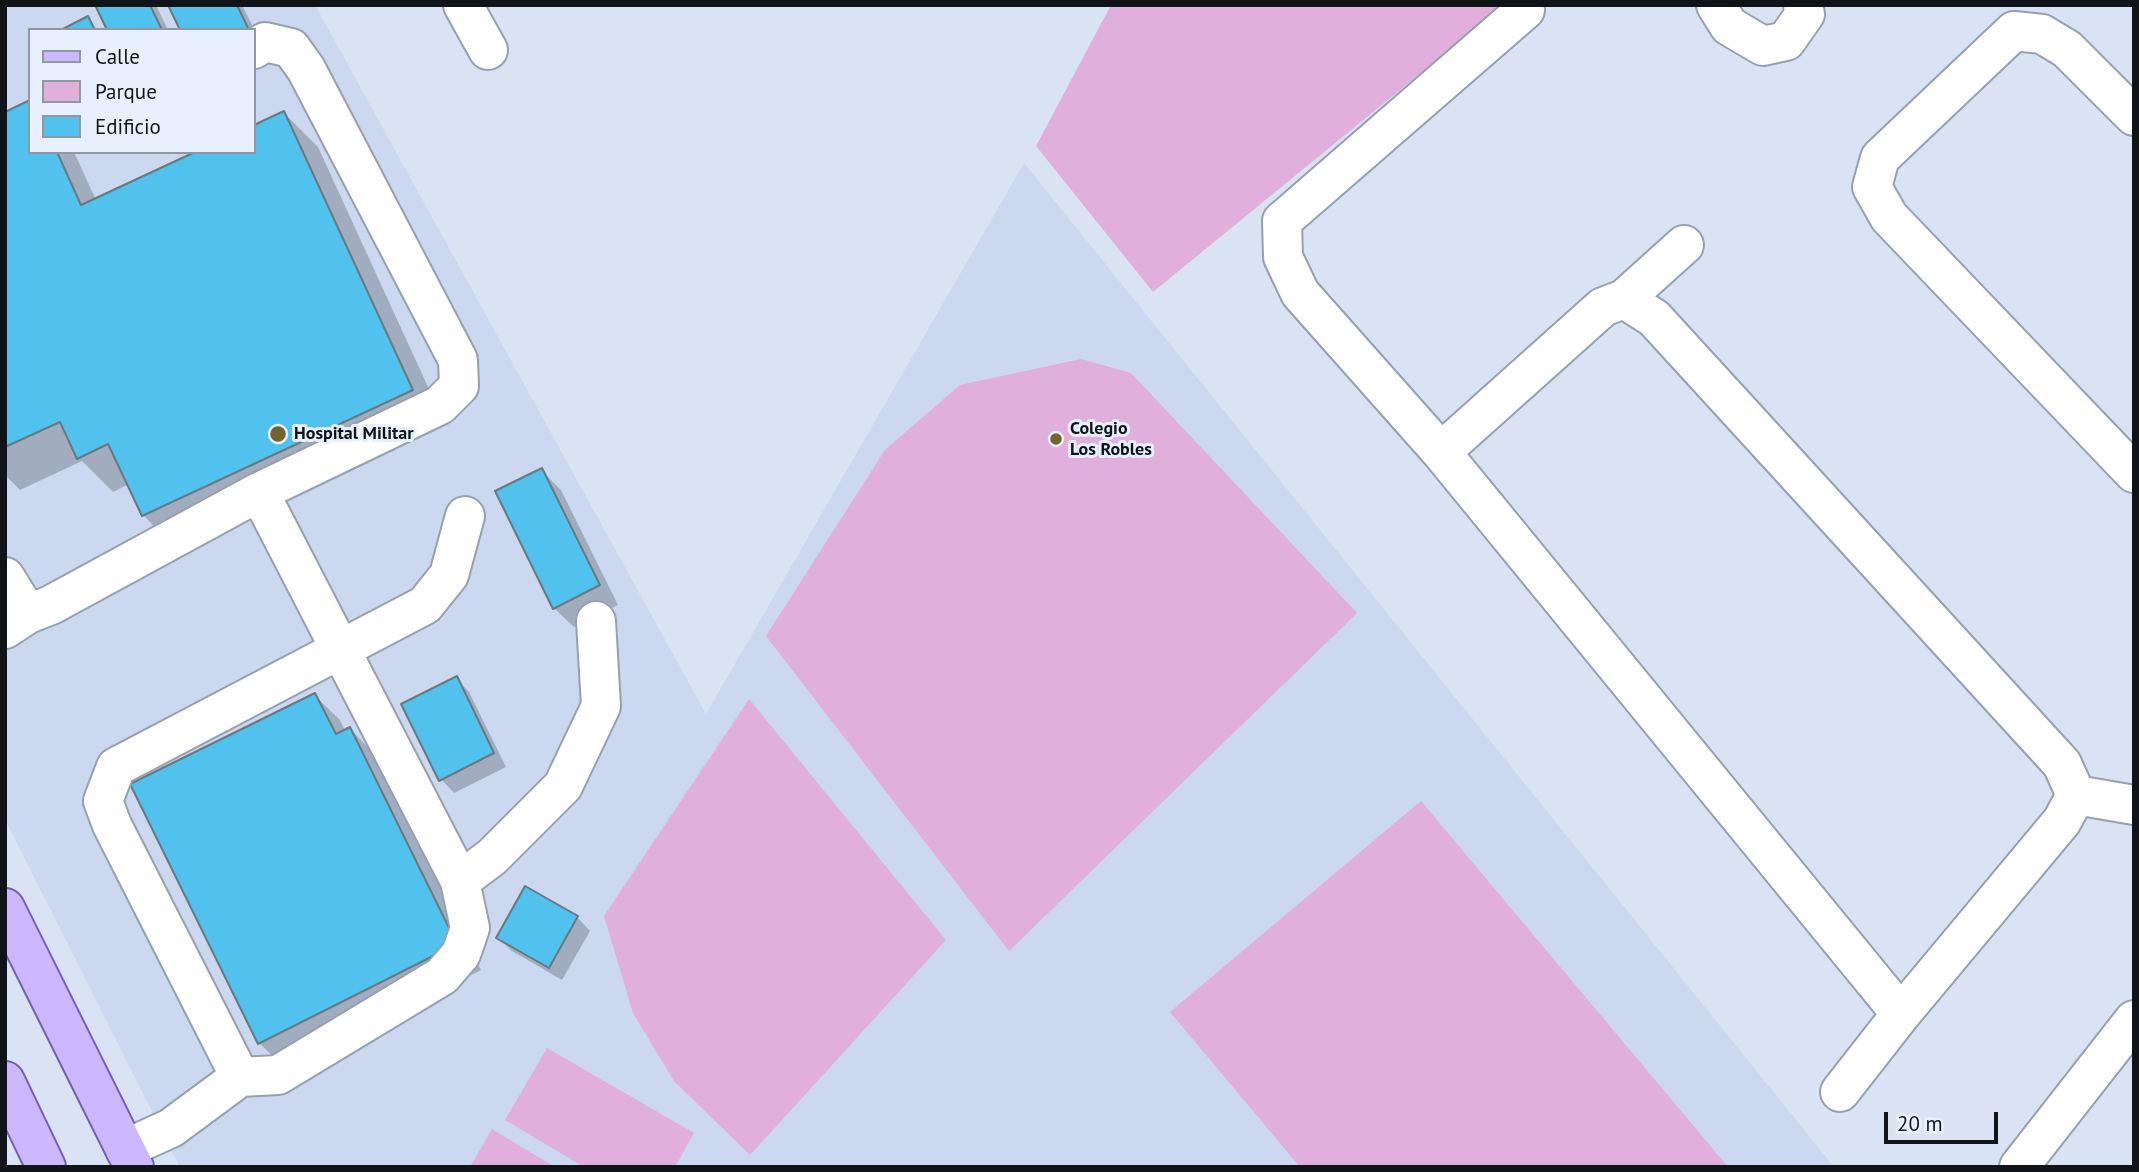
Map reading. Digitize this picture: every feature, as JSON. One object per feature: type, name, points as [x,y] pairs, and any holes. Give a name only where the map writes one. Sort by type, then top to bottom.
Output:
[{"type":"main road","points":[[5,908],[130,1158]]},
{"type":"main road","points":[[5,1081],[46,1167]]},
{"type":"street","points":[[463,5],[488,50]]},
{"type":"street","points":[[1716,5],[1729,26],[1763,46],[1786,41],[1805,14],[1803,5]]},
{"type":"street","points":[[1525,10],[1282,221],[1283,257],[1300,293],[1441,452],[1901,1014]]},
{"type":"street","points":[[2134,116],[2067,49],[2042,34],[2014,31],[1880,158],[1872,187],[1889,217],[2134,473]]},
{"type":"street","points":[[5,577],[17,621],[259,492],[440,405],[459,386],[458,360],[306,69],[291,48],[265,42],[256,48]]},
{"type":"street","points":[[1441,452],[1603,307],[1624,299],[1684,245]]},
{"type":"street","points":[[1624,299],[1654,318],[2062,764],[2076,795]]},
{"type":"street","points":[[130,1158],[240,1077],[278,1075],[442,976],[461,954],[470,928],[460,881],[259,492]]},
{"type":"street","points":[[240,1077],[112,825],[103,801],[116,767],[425,605],[449,575],[465,516]]},
{"type":"street","points":[[460,881],[492,857],[563,786],[601,706],[596,621]]},
{"type":"street","points":[[2076,795],[2134,805]]},
{"type":"street","points":[[1840,1092],[1901,1014],[2062,821],[2076,795]]},
{"type":"street","points":[[2019,1167],[2134,1020]]},
{"type":"shaded area","points":[[5,5],[315,5],[706,714],[1024,163],[1834,1167],[180,1167],[5,819]]},
{"type":"green space","points":[[1111,5],[1504,5],[1153,292],[1036,146]]},
{"type":"green space","points":[[1081,359],[1131,373],[1357,613],[1009,951],[766,636],[885,450],[960,385]]},
{"type":"green space","points":[[749,699],[946,940],[750,1155],[674,1081],[633,1013],[604,916]]},
{"type":"green space","points":[[1421,801],[1728,1167],[1300,1167],[1170,1012]]},
{"type":"green space","points":[[547,1048],[694,1133],[675,1167],[584,1167],[505,1120]]},
{"type":"green space","points":[[492,1129],[555,1167],[470,1167]]},
{"type":"building","points":[[95,5],[150,5],[161,28],[106,28]]},
{"type":"building","points":[[168,5],[237,5],[248,28],[179,28]]},
{"type":"building","points":[[88,16],[94,28],[65,28]]},
{"type":"building","name":"Hospital Militar","points":[[28,101],[28,154],[58,154],[81,205],[191,154],[256,154],[256,124],[284,111],[413,390],[142,516],[108,444],[77,459],[60,422],[5,447],[5,112]]},
{"type":"building","points":[[542,468],[600,585],[553,609],[495,491]]},
{"type":"building","points":[[457,676],[494,753],[439,781],[401,704]]},
{"type":"building","points":[[315,693],[336,734],[350,727],[457,944],[258,1044],[130,784]]},
{"type":"building","points":[[525,886],[578,916],[549,968],[496,938]]},
{"type":"place","name":"Hospital Militar","points":[[278,434]]},
{"type":"place","name":"Colegio Los Robles","points":[[1056,439]]}]
